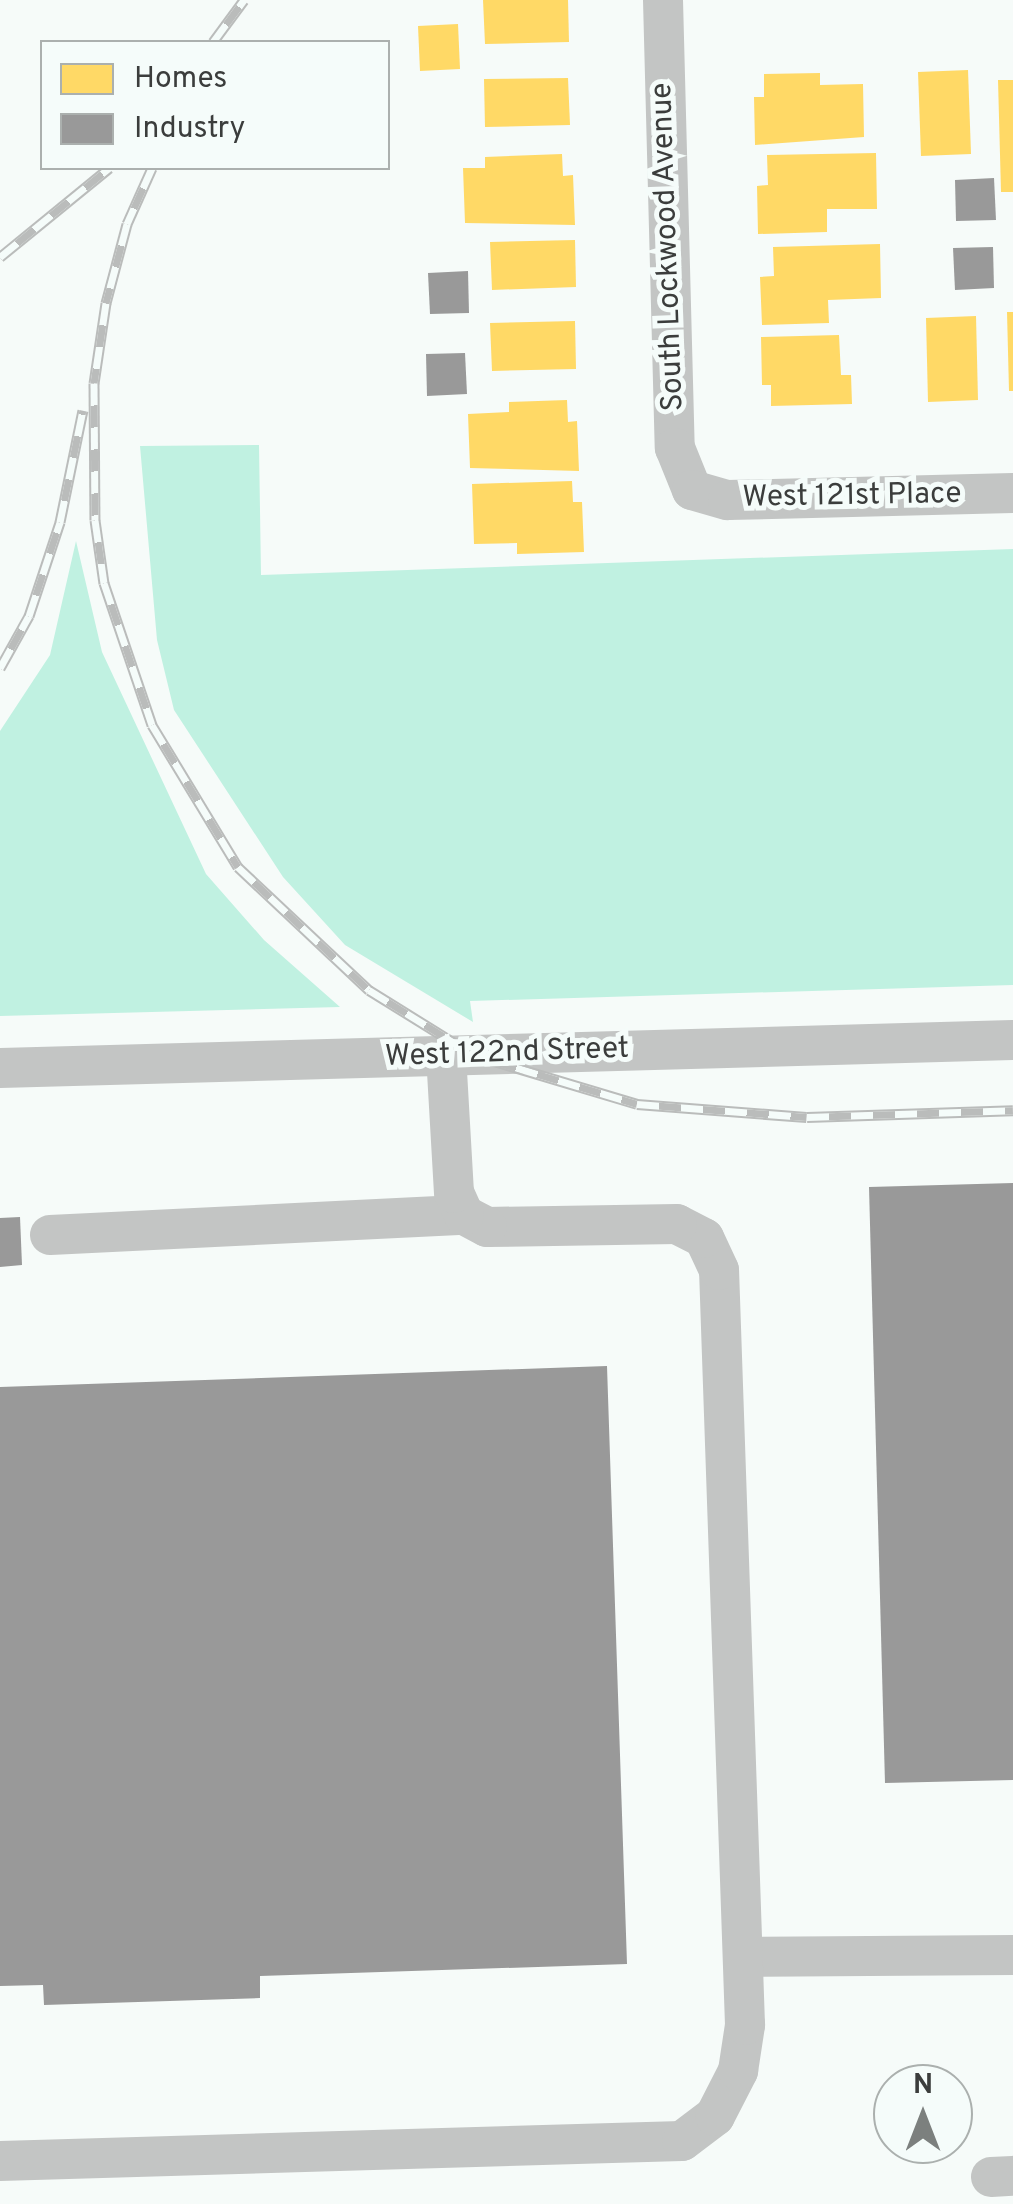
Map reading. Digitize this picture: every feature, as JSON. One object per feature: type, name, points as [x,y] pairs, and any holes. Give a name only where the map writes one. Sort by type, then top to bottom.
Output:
[{"type":"street","name":"South Lockwood Avenue","points":[[663,0],[675,448],[692,490]]},
{"type":"street","name":"West 121st Place","points":[[692,490],[728,500],[1013,493]]},
{"type":"street","name":"West 122nd Street","points":[[0,1068],[1013,1040]]},
{"type":"street","points":[[446,1056],[454,1194],[464,1215]]},
{"type":"street","points":[[0,2161],[682,2141],[715,2116],[738,2071],[745,2024],[719,1270],[704,1238],[676,1224],[487,1228],[464,1215],[50,1234]]},
{"type":"street","points":[[743,1957],[1013,1955]]},
{"type":"green space","points":[[259,445],[261,575],[1013,549],[1013,985],[470,1001],[473,1022],[345,945],[283,877],[174,710],[157,640],[140,446]]},
{"type":"green space","points":[[76,541],[102,652],[206,874],[264,940],[340,1007],[0,1016],[0,731],[50,655]]},
{"type":"building: Homes","points":[[483,0],[568,0],[569,42],[485,44]]},
{"type":"building: Homes","points":[[458,24],[460,69],[420,71],[418,26]]},
{"type":"building: Homes","points":[[968,70],[971,154],[921,156],[918,72]]},
{"type":"building: Homes","points":[[820,73],[820,85],[863,84],[864,137],[755,145],[754,97],[764,97],[764,74]]},
{"type":"building: Homes","points":[[568,78],[570,125],[485,127],[484,79]]},
{"type":"building: Homes","points":[[998,80],[1013,80],[1013,192],[1001,192]]},
{"type":"building: Homes","points":[[876,153],[877,209],[827,209],[827,232],[758,234],[757,186],[768,185],[767,155]]},
{"type":"building: Homes","points":[[562,154],[563,176],[573,175],[575,225],[465,223],[463,168],[485,168],[485,157]]},
{"type":"building: Homes","points":[[575,240],[576,287],[492,290],[490,242]]},
{"type":"building: Homes","points":[[880,244],[881,298],[828,300],[829,323],[762,325],[760,277],[774,276],[773,247]]},
{"type":"building: Homes","points":[[1007,312],[1013,312],[1013,391],[1009,391]]},
{"type":"building: Homes","points":[[976,316],[978,400],[928,402],[926,318]]},
{"type":"building: Homes","points":[[575,321],[576,369],[492,371],[490,323]]},
{"type":"building: Homes","points":[[839,335],[841,375],[851,375],[852,404],[771,406],[771,385],[762,385],[761,337]]},
{"type":"building: Homes","points":[[567,400],[568,422],[577,421],[579,471],[470,468],[468,414],[509,412],[509,402]]},
{"type":"building: Homes","points":[[572,481],[573,502],[582,502],[584,552],[517,554],[517,543],[474,544],[472,484]]},
{"type":"building: Industry","points":[[994,178],[996,220],[956,221],[955,180]]},
{"type":"building: Industry","points":[[993,247],[994,288],[955,290],[953,248]]},
{"type":"building: Industry","points":[[468,271],[469,313],[430,314],[428,273]]},
{"type":"building: Industry","points":[[465,353],[467,394],[427,396],[426,354]]},
{"type":"building: Industry","points":[[1013,1183],[1013,1780],[885,1783],[869,1187]]},
{"type":"building: Industry","points":[[20,1217],[22,1265],[0,1267],[0,1218]]},
{"type":"building: Industry","points":[[607,1366],[627,1964],[260,1976],[260,1998],[44,2005],[43,1985],[0,1986],[0,1387]]},
{"type":"railway","points":[[214,40],[244,0]]},
{"type":"railway","points":[[0,257],[107,170]]},
{"type":"railway","points":[[151,170],[127,224],[106,303],[94,383],[95,520],[104,583],[152,725],[238,867],[369,990],[474,1055],[637,1104],[807,1117],[1013,1110]]},
{"type":"railway","points":[[0,668],[29,616],[60,522],[83,410]]}]
